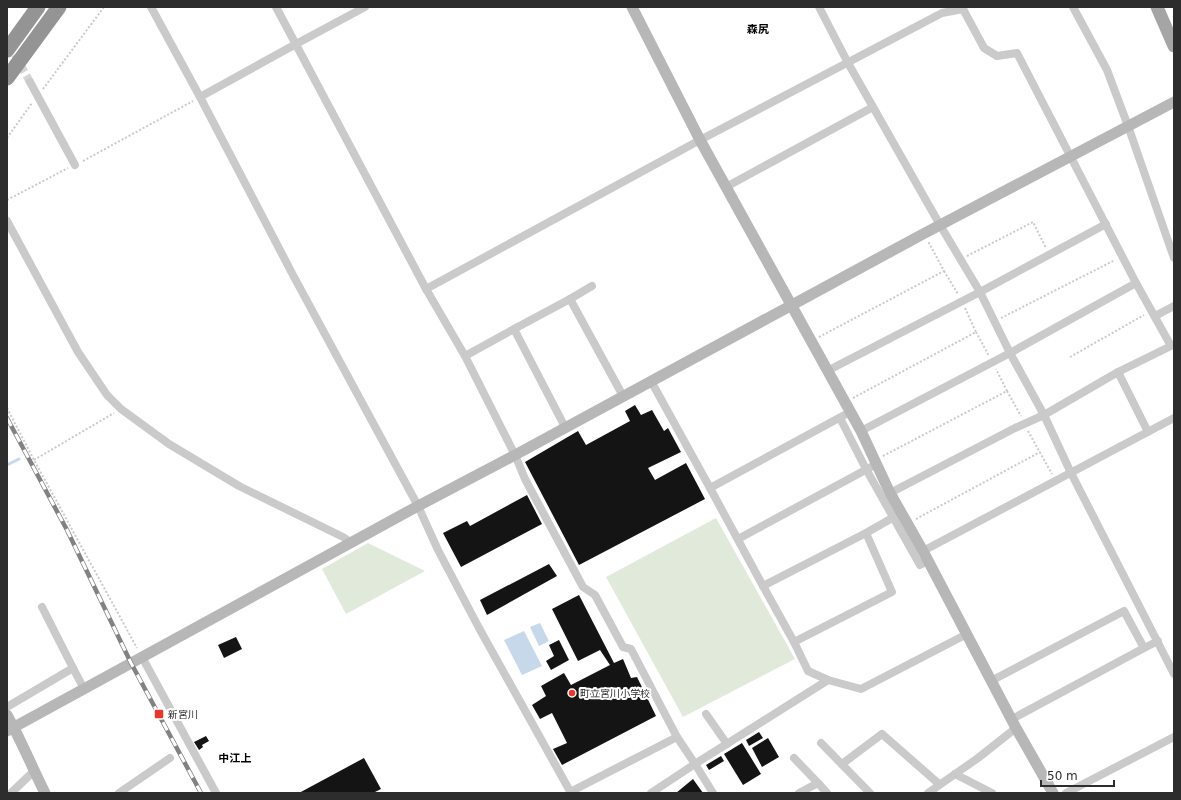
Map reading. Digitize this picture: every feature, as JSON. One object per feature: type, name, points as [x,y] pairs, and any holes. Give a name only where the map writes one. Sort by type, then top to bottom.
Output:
[{"type":"highway","points":[[7,50],[38,7]]},
{"type":"highway","points":[[7,78],[59,7]]},
{"type":"main road","points":[[1157,7],[1174,46]]},
{"type":"street","points":[[151,7],[418,506],[438,550],[479,628],[571,792],[677,737]]},
{"type":"street","points":[[276,7],[426,289],[465,356],[515,455],[525,479],[583,587],[595,595],[623,647],[631,649],[677,737],[696,764],[713,793]]},
{"type":"street","points":[[200,97],[365,7]]},
{"type":"street","points":[[632,7],[700,140],[861,430],[872,464],[920,565],[925,556],[1056,481],[1174,418]]},
{"type":"street","points":[[819,7],[848,63],[980,292],[1010,353],[1044,415],[1071,473],[1174,674]]},
{"type":"street","points":[[1073,7],[1107,70],[1174,258]]},
{"type":"street","points":[[426,289],[700,140],[848,63],[940,10],[963,9],[984,48],[997,56],[1017,53],[1136,283],[1153,314],[1173,345],[1118,372],[1044,415],[890,493]]},
{"type":"street","points":[[30,82],[75,165]]},
{"type":"street","points":[[10,729],[418,506],[923,234],[1174,102]]},
{"type":"street","points":[[726,187],[873,107]]},
{"type":"street","points":[[7,221],[78,352],[106,395],[121,410],[169,444],[239,486],[343,537],[352,543]]},
{"type":"street","points":[[827,371],[980,292],[1106,224]]},
{"type":"street","points":[[861,430],[1010,353],[1136,283]]},
{"type":"street","points":[[465,356],[592,286]]},
{"type":"street","points":[[570,299],[623,396]]},
{"type":"street","points":[[1153,314],[1174,306]]},
{"type":"street","points":[[514,329],[565,427]]},
{"type":"street","points":[[1118,372],[1148,432]]},
{"type":"street","points":[[651,381],[794,642],[808,671],[828,680],[861,689],[967,634]]},
{"type":"street","points":[[710,488],[840,418],[848,407]]},
{"type":"street","points":[[840,418],[890,493],[897,515],[907,524],[925,556],[1014,724],[1053,793]]},
{"type":"street","points":[[738,539],[872,464]]},
{"type":"street","points":[[763,586],[866,533],[897,515]]},
{"type":"street","points":[[794,642],[892,592],[866,533]]},
{"type":"street","points":[[42,607],[84,689]]},
{"type":"street","points":[[991,681],[1124,611],[1144,648]]},
{"type":"street","points":[[928,793],[978,758],[1014,724],[1158,641]]},
{"type":"street","points":[[142,657],[216,793]]},
{"type":"street","points":[[7,707],[73,668]]},
{"type":"street","points":[[650,793],[828,680]]},
{"type":"street","points":[[706,714],[727,744]]},
{"type":"street","points":[[7,716],[10,729],[45,793]]},
{"type":"street","points":[[842,764],[882,734],[939,784]]},
{"type":"street","points":[[1066,793],[1174,737]]},
{"type":"street","points":[[821,743],[870,793]]},
{"type":"street","points":[[119,793],[170,758]]},
{"type":"street","points":[[794,758],[827,793]]},
{"type":"street","points":[[11,793],[34,771]]},
{"type":"street","points":[[955,774],[992,793]]},
{"type":"street","points":[[799,793],[818,783]]},
{"type":"path","points":[[7,138],[104,7]]},
{"type":"path","points":[[7,200],[200,97]]},
{"type":"path","points":[[961,259],[1033,222],[1050,254]]},
{"type":"path","points":[[923,234],[962,301],[976,332],[1056,481]]},
{"type":"path","points":[[995,321],[1123,256]]},
{"type":"path","points":[[811,342],[944,271]]},
{"type":"path","points":[[1070,357],[1153,314]]},
{"type":"path","points":[[848,407],[976,332]]},
{"type":"path","points":[[872,464],[1007,391]]},
{"type":"path","points":[[7,408],[142,657]]},
{"type":"path","points":[[34,460],[121,410]]},
{"type":"path","points":[[907,524],[1040,452]]},
{"type":"green space","points":[[716,518],[795,659],[683,717],[606,577]]},
{"type":"green space","points":[[368,543],[425,571],[346,614],[322,569]]},
{"type":"water","points":[[540,623],[549,641],[539,646],[530,627]]},
{"type":"water","points":[[524,631],[542,666],[522,675],[504,640]]},
{"type":"building","points":[[635,405],[641,415],[652,410],[664,431],[668,428],[681,452],[648,468],[655,480],[686,463],[705,499],[579,565],[525,462],[578,431],[586,445],[630,421],[625,411]]},
{"type":"building","points":[[527,495],[542,524],[461,567],[443,533],[467,521],[470,526]]},
{"type":"building","points":[[549,564],[557,576],[487,615],[480,600]]},
{"type":"building","points":[[579,595],[614,663],[623,659],[631,678],[637,677],[656,716],[562,765],[553,749],[567,743],[552,713],[540,719],[532,705],[546,696],[541,686],[564,673],[571,685],[610,665],[600,650],[578,661],[552,609]]},
{"type":"building","points":[[236,637],[242,649],[224,658],[218,645]]},
{"type":"building","points":[[559,640],[569,660],[551,670],[546,661],[554,656],[549,645]]},
{"type":"building","points":[[759,732],[763,738],[749,746],[746,740]]},
{"type":"building","points":[[206,736],[209,741],[202,745],[203,747],[199,750],[194,742]]},
{"type":"building","points":[[768,738],[779,757],[762,767],[752,748]]},
{"type":"building","points":[[742,743],[761,774],[743,785],[724,754]]},
{"type":"building","points":[[721,756],[724,761],[709,770],[706,765]]},
{"type":"building","points":[[364,758],[381,789],[373,793],[299,793]]},
{"type":"building","points":[[693,779],[703,793],[676,793]]},
{"type":"waterway","points":[[7,465],[19,459]]},
{"type":"tunnel","points":[[9,44],[30,82]]},
{"type":"railway","points":[[7,418],[67,530],[131,663],[201,793]]},
{"type":"place","name":"町立宮川小学校","points":[[572,693]]},
{"type":"place","name":"新宮川","points":[[159,714]]},
{"type":"district","name":"森尻","points":[[758,29]]},
{"type":"district","name":"中江上","points":[[235,758]]}]
